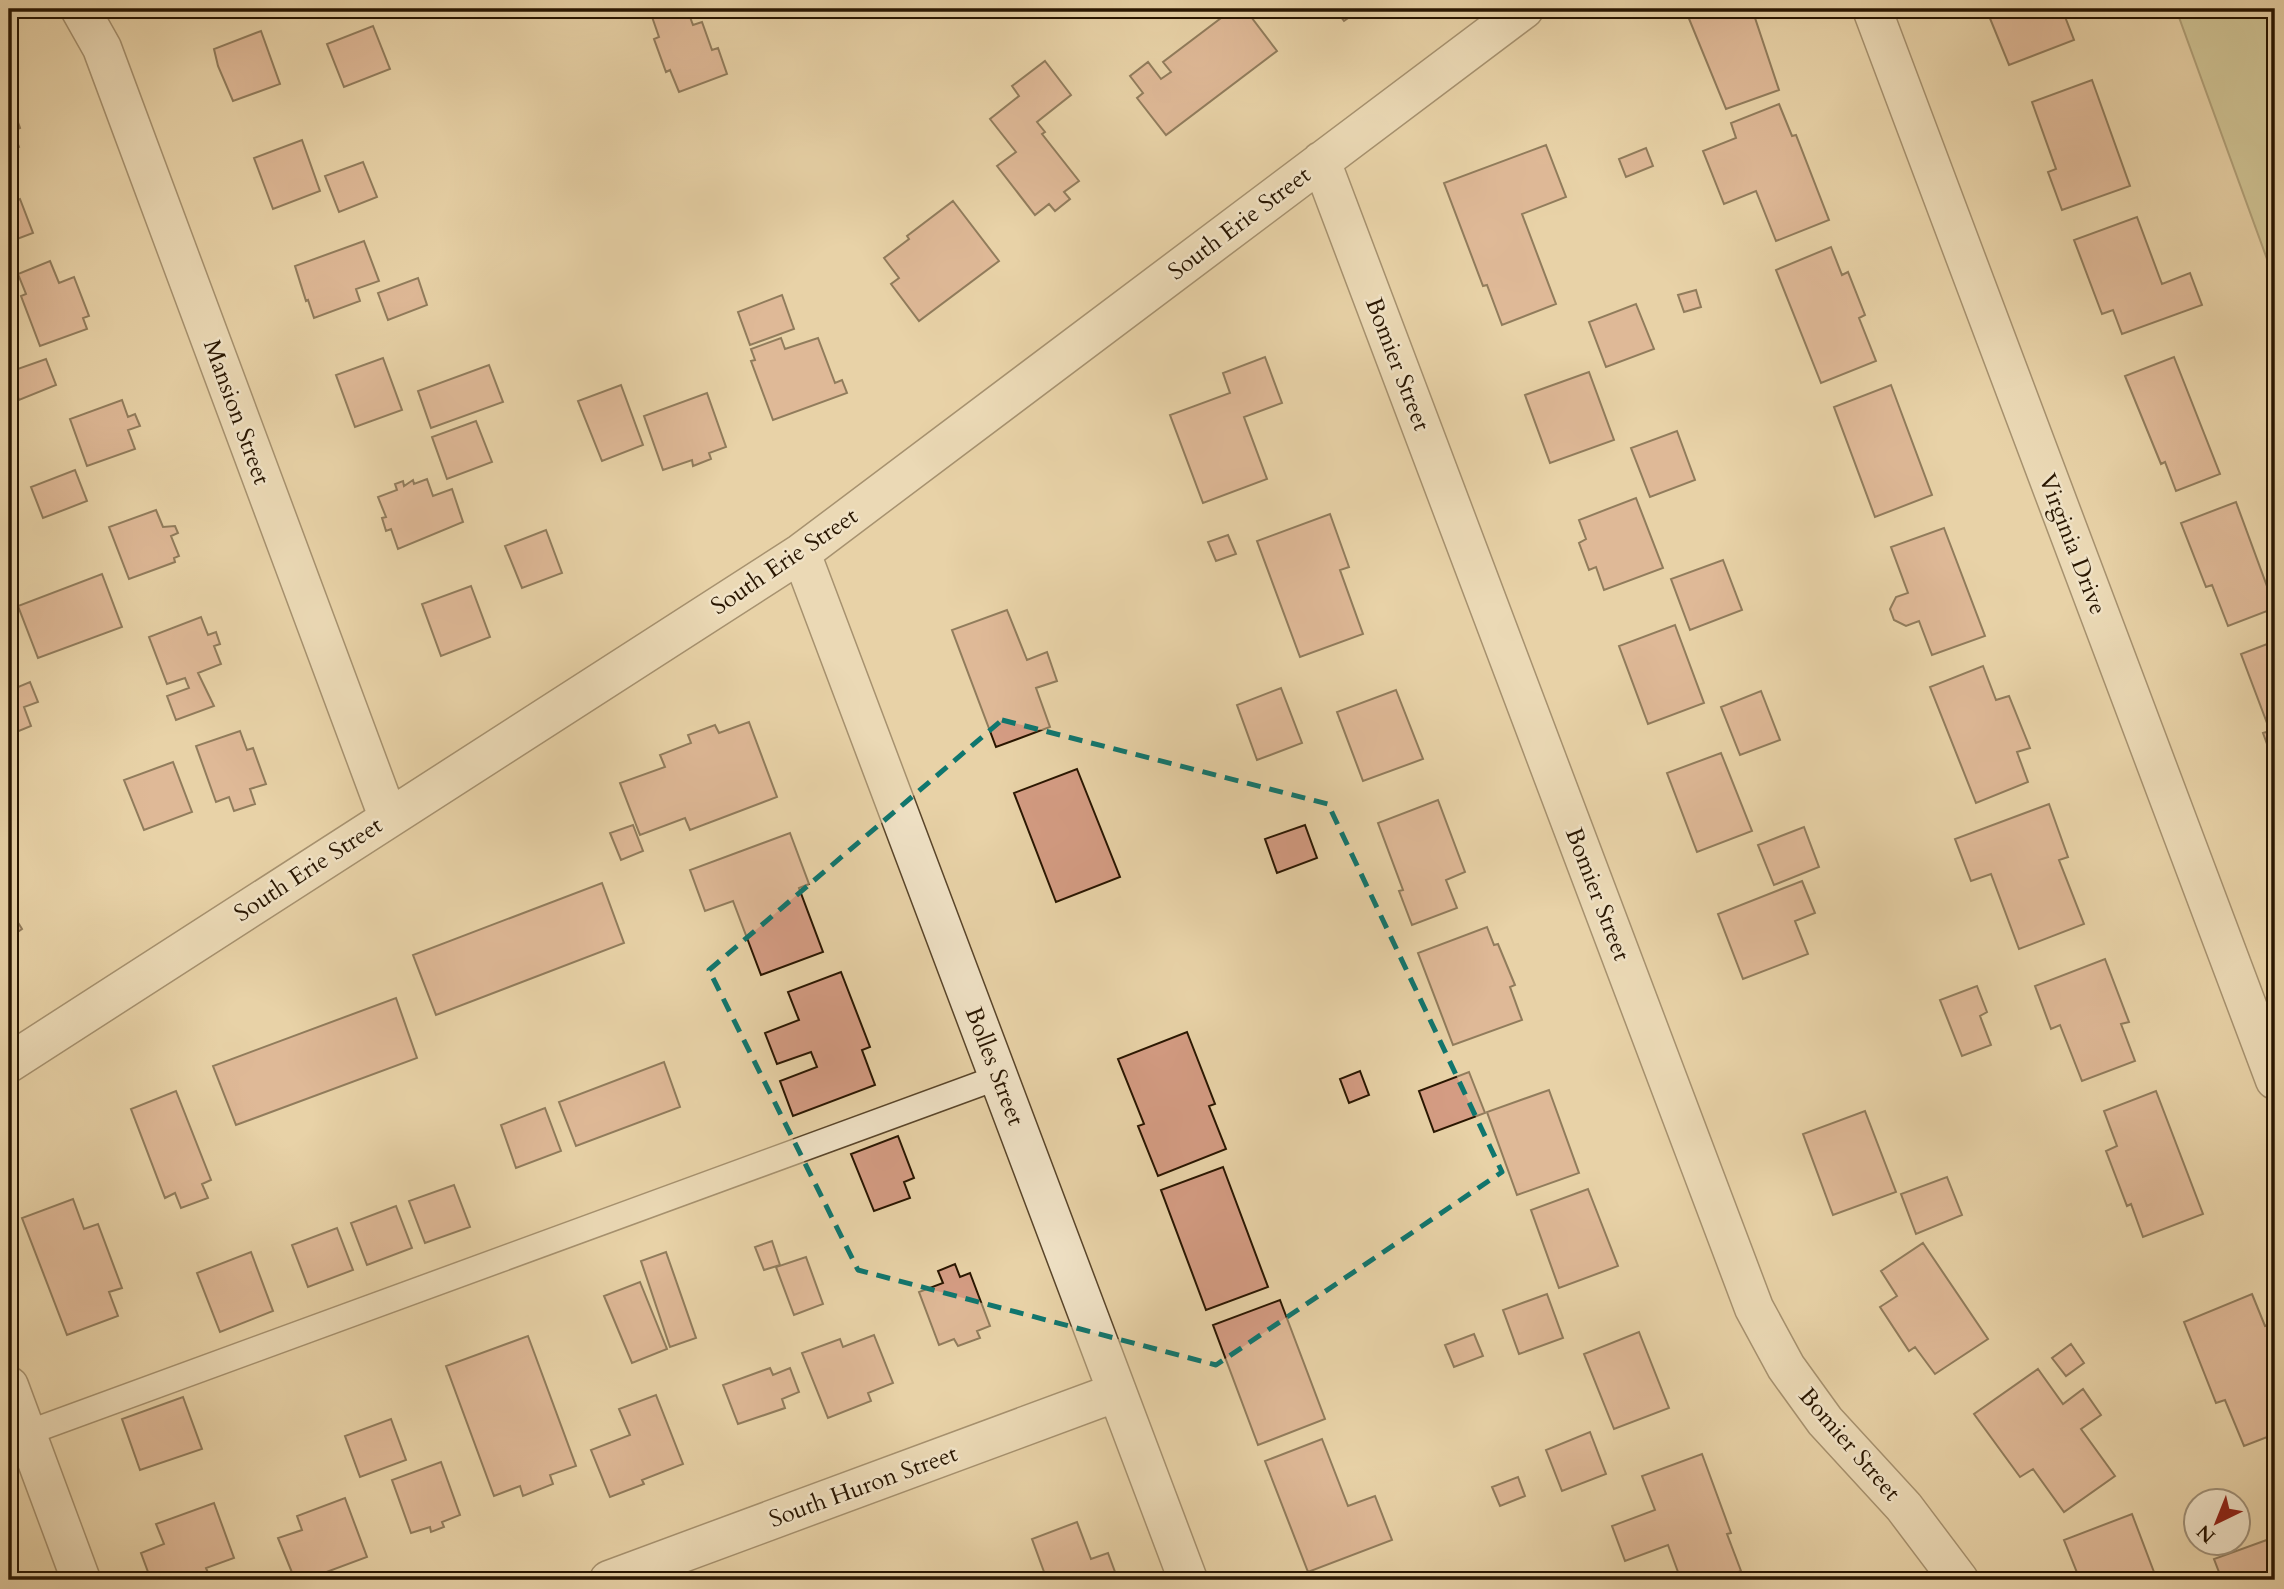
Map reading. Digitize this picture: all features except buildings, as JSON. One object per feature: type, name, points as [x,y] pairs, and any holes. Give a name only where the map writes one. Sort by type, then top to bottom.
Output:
[{"type":"street","name":"Mansion Street","points":[[80,9],[102,48],[388,817]]},
{"type":"street","name":"South Erie Street","points":[[9,1063],[802,553],[1524,9]]},
{"type":"street","name":"Virginia Drive","points":[[1872,9],[2275,1080]]},
{"type":"street","name":"Bomier Street","points":[[1321,161],[1754,1308],[1786,1367],[1825,1421],[1904,1507],[1959,1580]]},
{"type":"street","name":"Bolles Street","points":[[802,553],[1188,1580]]},
{"type":"street","points":[[9,1385],[18,1443],[82,1580]]},
{"type":"street","name":"South Huron Street","points":[[609,1580],[1117,1392]]},
{"type":"lane","points":[[18,1443],[999,1077]]},
{"type":"highlighted area","points":[[1002,720],[1328,804],[1502,1172],[1216,1365],[858,1270],[709,970]]},
{"type":"green space","points":[[2176,9],[2275,9],[2275,281]]}]
